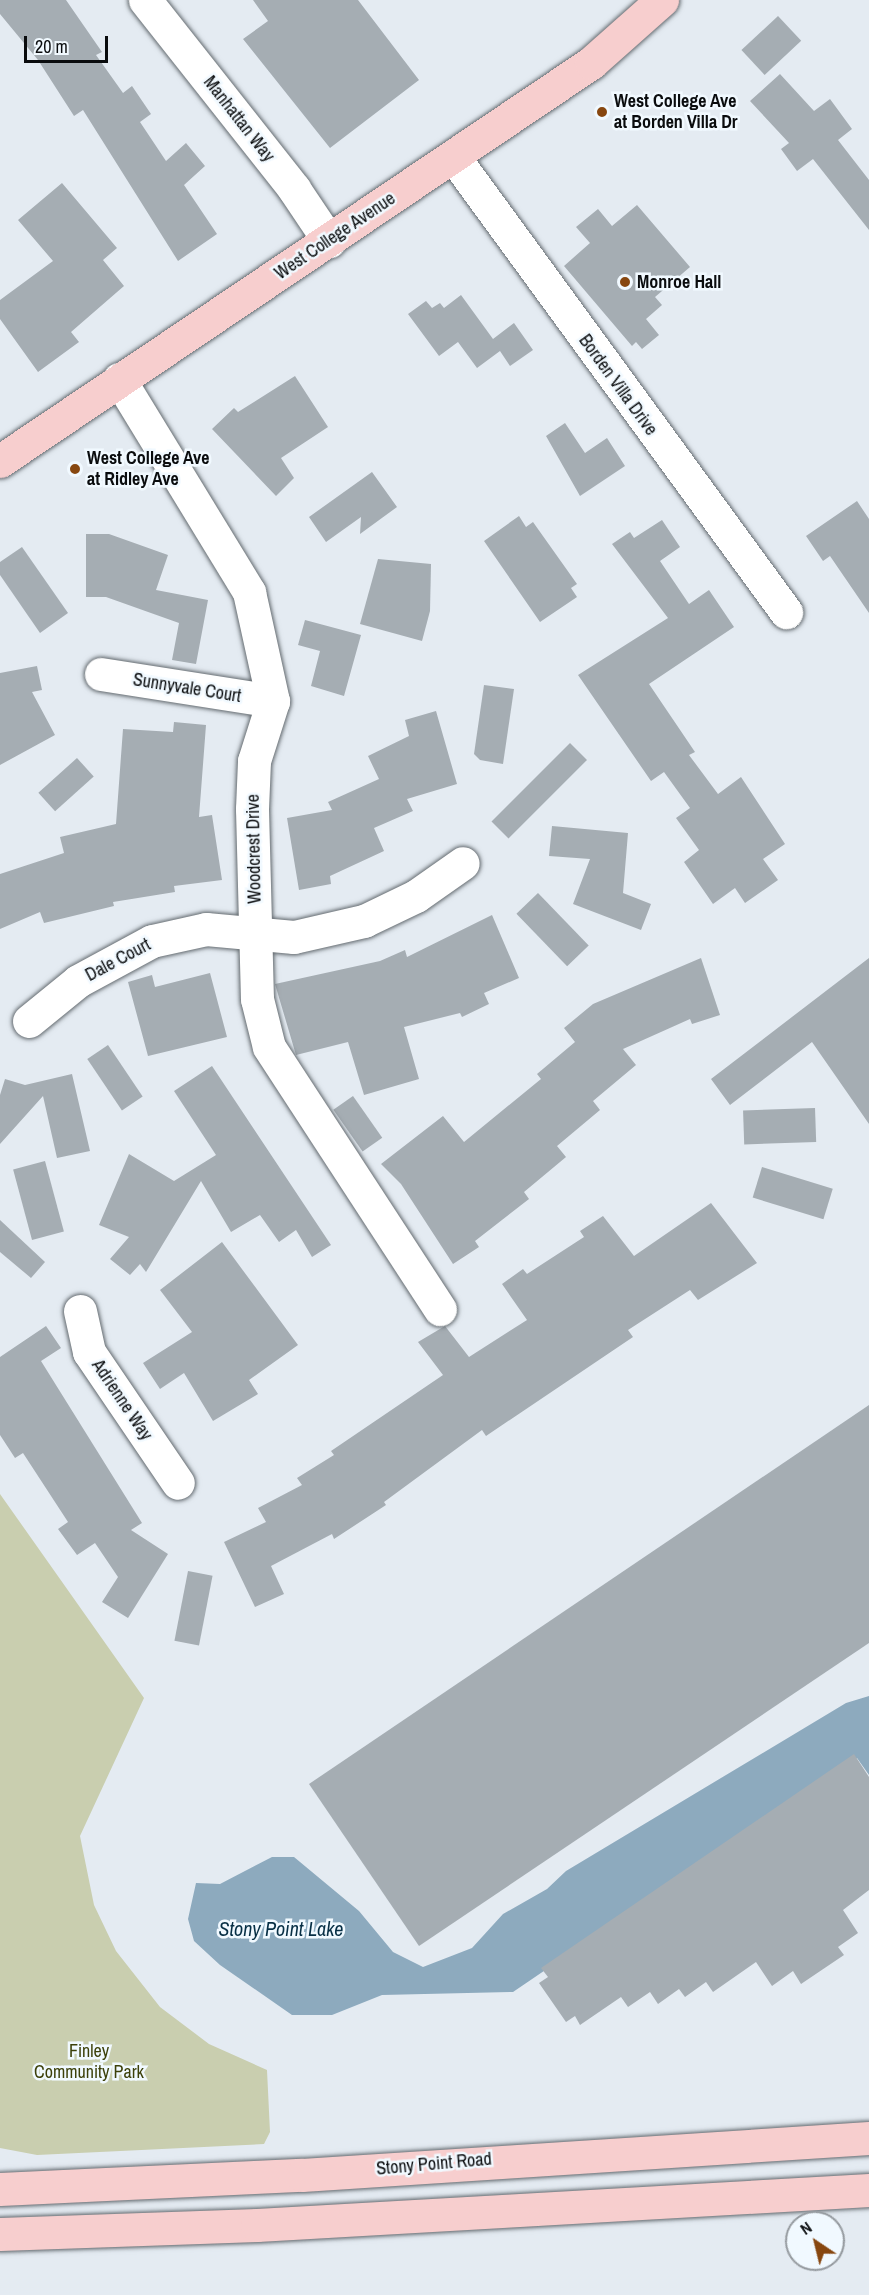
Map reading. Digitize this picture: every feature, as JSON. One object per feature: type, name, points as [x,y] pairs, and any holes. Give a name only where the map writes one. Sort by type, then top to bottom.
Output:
[{"type":"main road","name":"West College Avenue","points":[[0,461],[591,63],[662,0]]},
{"type":"main road","name":"Stony Point Road","points":[[0,2189],[302,2175],[869,2138]]},
{"type":"main road","points":[[0,2234],[257,2225],[869,2190]]},
{"type":"street","name":"Manhattan Way","points":[[145,0],[294,189],[328,241]]},
{"type":"street","name":"Borden Villa Drive","points":[[453,156],[786,612]]},
{"type":"street","name":"Woodcrest Drive","points":[[119,379],[249,592],[273,701],[254,761],[256,999],[269,1047],[440,1309]]},
{"type":"street","name":"Sunnyvale Court","points":[[101,674],[273,701]]},
{"type":"street","name":"Dale Court","points":[[29,1021],[78,981],[152,940],[206,929],[294,937],[364,921],[416,896],[463,863]]},
{"type":"street","name":"Adrienne Way","points":[[80,1311],[89,1352],[178,1484]]},
{"type":"green space","name":"Finley Community Park","points":[[0,1494],[144,1698],[80,1836],[94,1905],[116,1951],[160,2007],[209,2044],[267,2070],[270,2132],[264,2144],[37,2155],[0,2148]]},
{"type":"water","name":"Stony Point Lake","points":[[869,1696],[869,1775],[857,1758],[513,1992],[382,1995],[332,2015],[292,2015],[220,1965],[194,1941],[188,1919],[196,1883],[220,1884],[272,1857],[294,1857],[359,1911],[393,1952],[423,1967],[472,1948],[503,1914],[547,1889],[566,1871],[846,1703]]},
{"type":"building","points":[[0,0],[66,0],[102,52],[96,55],[123,93],[132,86],[151,114],[140,122],[166,161],[186,143],[205,166],[184,185],[217,234],[178,261],[83,110],[74,116],[38,60],[0,14]]},
{"type":"building","points":[[253,0],[358,0],[419,80],[330,148],[243,39],[268,21]]},
{"type":"building","points":[[778,16],[801,41],[765,75],[741,50]]},
{"type":"building","points":[[780,74],[814,111],[830,99],[852,129],[838,140],[869,180],[869,230],[813,159],[797,171],[781,149],[789,143],[750,101]]},
{"type":"building","points":[[62,183],[117,248],[103,260],[124,286],[71,332],[79,342],[38,372],[0,319],[0,300],[53,261],[18,220]]},
{"type":"building","name":"Monroe Hall","points":[[637,205],[690,267],[655,297],[662,305],[646,319],[659,335],[642,349],[636,342],[632,346],[564,266],[590,243],[576,227],[598,209],[612,226]]},
{"type":"building","points":[[461,295],[493,339],[514,323],[533,350],[510,366],[500,351],[477,368],[458,342],[439,356],[408,314],[426,301],[432,308],[440,303],[444,308]]},
{"type":"building","points":[[295,376],[328,427],[281,458],[294,478],[276,496],[212,429],[234,408],[238,412]]},
{"type":"building","points":[[565,423],[585,453],[607,438],[625,466],[580,496],[546,436]]},
{"type":"building","points":[[372,472],[397,507],[360,534],[361,517],[326,542],[309,517]]},
{"type":"building","points":[[857,501],[869,519],[869,613],[830,556],[823,561],[806,536]]},
{"type":"building","points":[[519,516],[526,527],[533,522],[577,584],[571,588],[577,597],[540,622],[484,541]]},
{"type":"building","points":[[662,520],[680,547],[660,561],[689,604],[709,590],[734,627],[649,684],[695,752],[689,755],[718,794],[741,777],[785,844],[763,859],[778,880],[745,903],[735,888],[713,904],[684,862],[699,850],[676,818],[690,808],[664,772],[651,781],[578,675],[668,618],[612,544],[630,532],[634,538]]},
{"type":"building","points":[[86,534],[109,534],[168,555],[156,590],[208,600],[196,664],[172,660],[179,623],[106,597],[86,597]]},
{"type":"building","points":[[22,547],[68,613],[40,633],[0,575],[0,562]]},
{"type":"building","points":[[378,559],[431,564],[430,611],[422,641],[360,624]]},
{"type":"building","points":[[305,620],[361,635],[344,696],[311,686],[320,651],[298,645]]},
{"type":"building","points":[[37,666],[42,690],[32,692],[55,735],[0,765],[0,673]]},
{"type":"building","points":[[484,685],[514,689],[503,764],[480,760],[474,754]]},
{"type":"building","points":[[436,711],[457,784],[407,799],[413,811],[374,828],[384,851],[330,876],[331,884],[299,890],[287,818],[332,810],[328,802],[379,779],[368,756],[409,736],[405,720]]},
{"type":"building","points":[[174,722],[206,725],[199,817],[212,815],[222,880],[174,886],[175,892],[113,902],[114,906],[44,923],[40,912],[0,929],[0,874],[64,853],[60,837],[116,824],[123,729],[173,732]]},
{"type":"building","points":[[570,743],[587,760],[508,838],[492,821]]},
{"type":"building","points":[[77,758],[94,777],[55,811],[38,793]]},
{"type":"building","points":[[552,826],[628,833],[623,893],[651,904],[641,930],[573,904],[590,859],[549,856]]},
{"type":"building","points":[[538,893],[589,946],[567,966],[516,914]]},
{"type":"building","points":[[492,915],[519,978],[484,993],[489,1004],[462,1017],[460,1013],[404,1027],[419,1079],[364,1095],[348,1042],[296,1055],[275,984],[380,961],[405,950],[407,957]]},
{"type":"building","points":[[701,958],[720,1015],[692,1024],[690,1019],[623,1049],[636,1065],[593,1101],[600,1110],[557,1146],[566,1157],[524,1192],[529,1199],[475,1241],[479,1247],[453,1264],[401,1184],[381,1164],[443,1116],[464,1142],[541,1079],[537,1074],[575,1042],[564,1028],[593,1004]]},
{"type":"building","points":[[869,958],[869,1124],[812,1042],[730,1105],[711,1079]]},
{"type":"building","points":[[210,973],[227,1037],[148,1056],[128,982],[152,975],[155,987]]},
{"type":"building","points":[[108,1045],[143,1096],[122,1110],[87,1059]]},
{"type":"building","points":[[212,1066],[331,1245],[312,1257],[296,1230],[279,1242],[260,1215],[231,1232],[201,1181],[146,1272],[140,1264],[130,1275],[110,1259],[129,1237],[99,1225],[129,1154],[174,1181],[216,1155],[174,1091]]},
{"type":"building","points":[[72,1074],[90,1151],[57,1158],[43,1096],[0,1144],[0,1095],[5,1079],[25,1085]]},
{"type":"building","points":[[353,1096],[382,1138],[363,1152],[333,1110]]},
{"type":"building","points":[[815,1108],[816,1142],[744,1144],[743,1111]]},
{"type":"building","points":[[45,1161],[64,1232],[32,1240],[13,1170]]},
{"type":"building","points":[[762,1167],[833,1189],[823,1219],[753,1198]]},
{"type":"building","points":[[711,1203],[757,1263],[698,1300],[690,1290],[628,1330],[633,1337],[486,1436],[482,1430],[384,1502],[386,1505],[334,1539],[332,1534],[271,1566],[284,1594],[255,1607],[224,1542],[266,1522],[258,1508],[302,1485],[297,1478],[334,1455],[331,1451],[443,1375],[418,1342],[445,1326],[469,1357],[527,1320],[502,1284],[523,1269],[527,1274],[584,1237],[580,1231],[603,1216],[634,1256]]},
{"type":"building","points":[[0,1220],[45,1262],[31,1278],[0,1252]]},
{"type":"building","points":[[222,1242],[298,1345],[249,1380],[258,1394],[213,1421],[184,1373],[160,1389],[143,1363],[192,1332],[160,1290]]},
{"type":"building","points":[[46,1326],[61,1348],[41,1361],[142,1523],[131,1530],[168,1554],[128,1618],[102,1602],[118,1577],[95,1543],[77,1555],[58,1529],[68,1522],[23,1453],[15,1458],[0,1435],[0,1357]]},
{"type":"building","points":[[869,1405],[869,1643],[419,1946],[309,1784]]},
{"type":"building","points":[[188,1571],[213,1576],[199,1645],[174,1641]]},
{"type":"building","points":[[854,1754],[869,1777],[869,1890],[843,1910],[858,1933],[838,1947],[844,1955],[801,1984],[793,1971],[772,1986],[756,1962],[713,1992],[706,1982],[685,1997],[679,1989],[658,2004],[650,1992],[628,2007],[621,1997],[580,2025],[575,2016],[566,2022],[539,1983],[548,1977],[541,1968]]},
{"type":"place","name":"West College Ave at Borden Villa Dr","points":[[602,112]]},
{"type":"place","name":"Monroe Hall","points":[[625,282]]},
{"type":"place","name":"West College Ave at Ridley Ave","points":[[75,469]]}]
